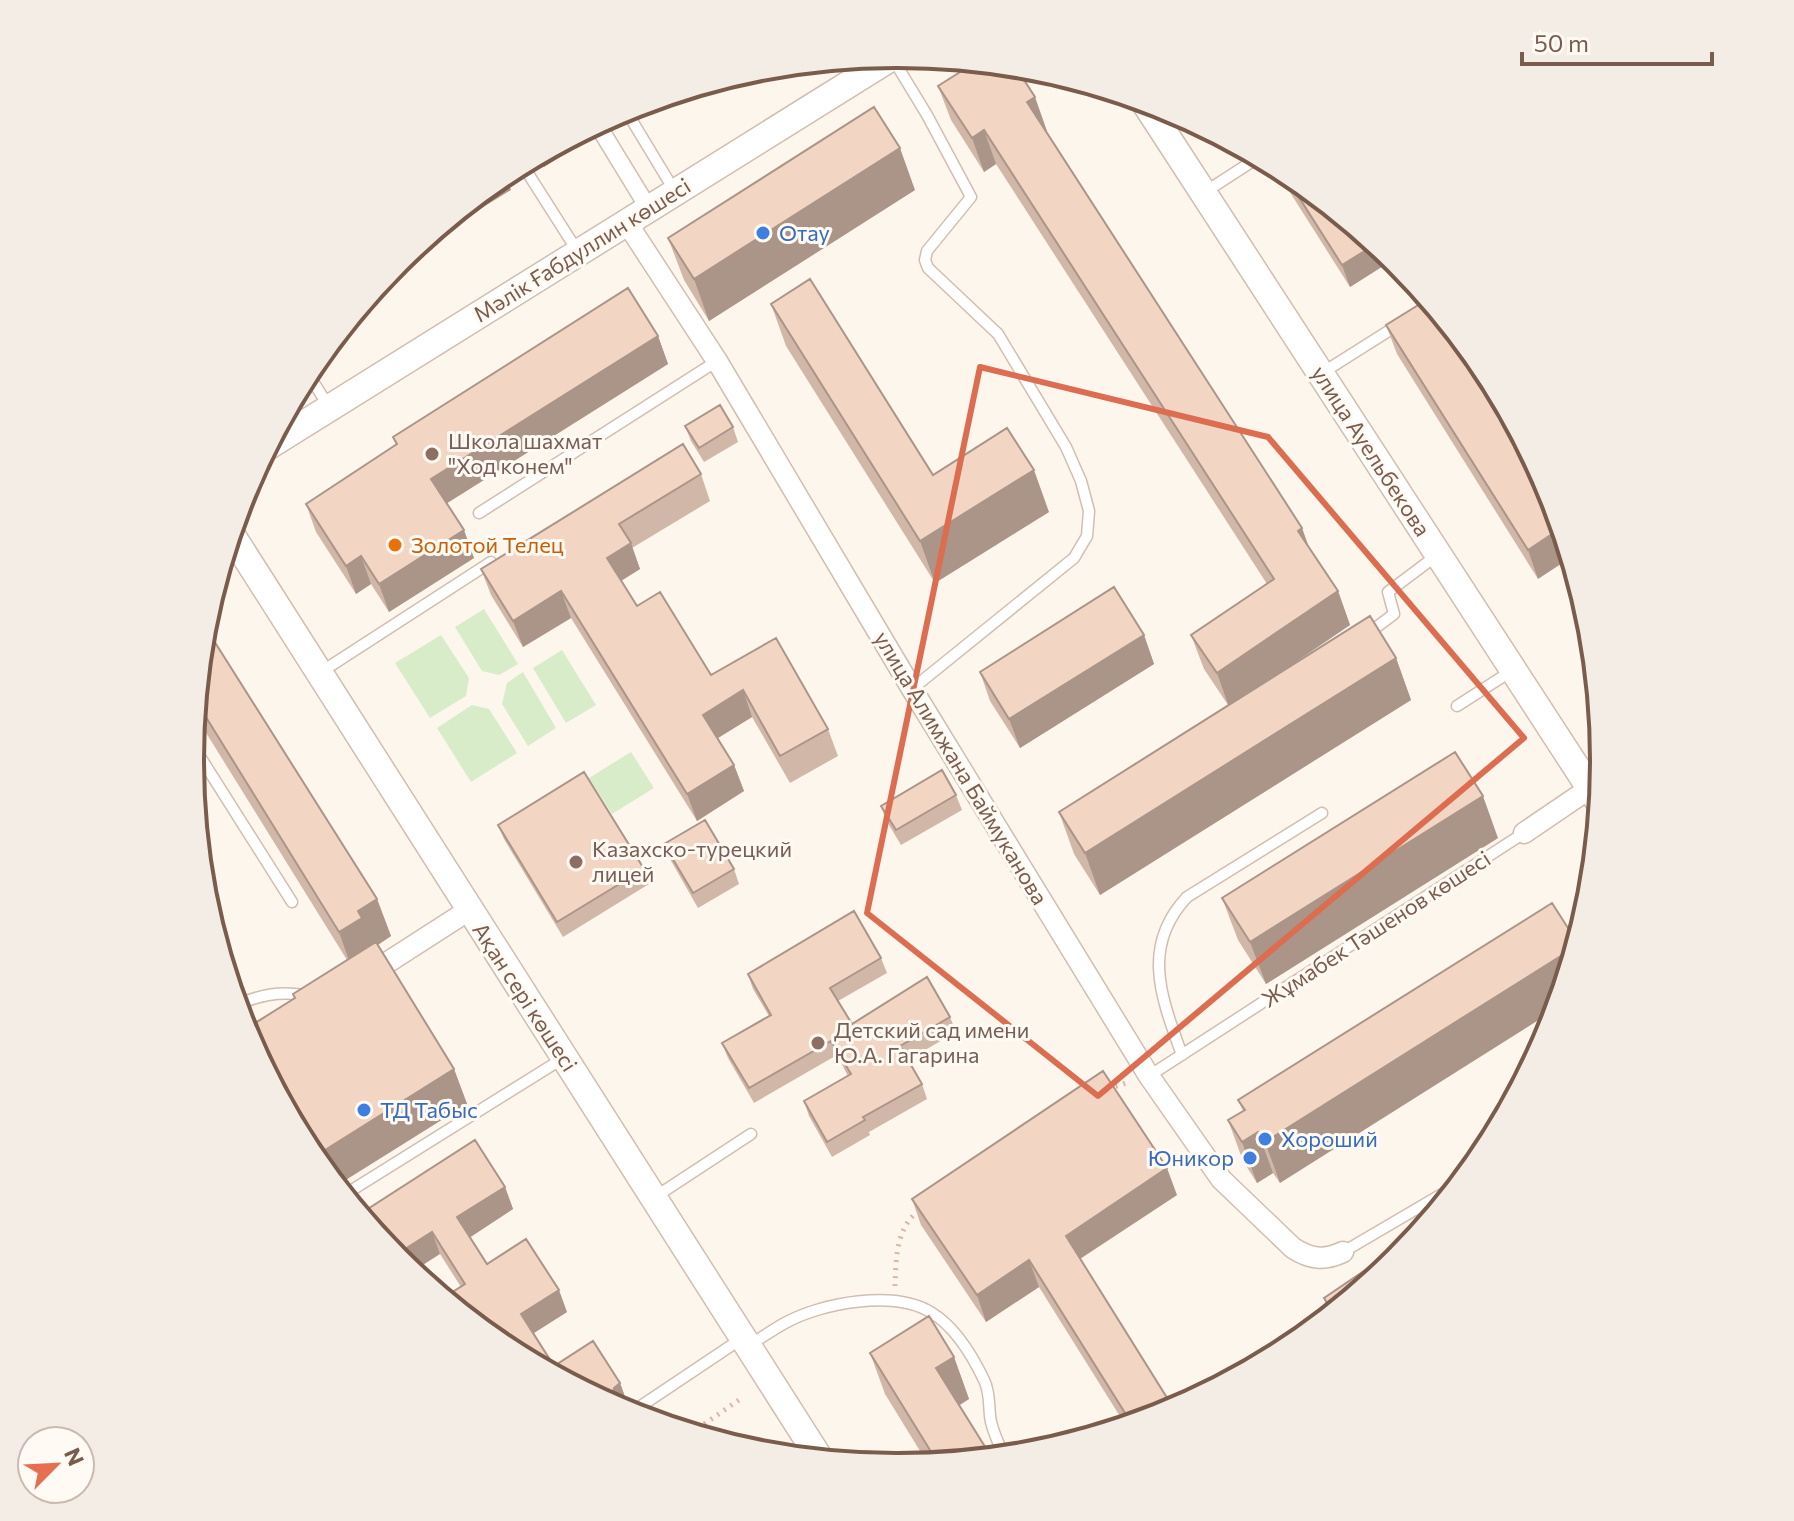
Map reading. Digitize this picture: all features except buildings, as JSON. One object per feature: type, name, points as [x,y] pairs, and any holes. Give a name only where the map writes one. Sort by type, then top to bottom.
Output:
[{"type":"street","name":"Мәлік Ғабдуллин көшесі","points":[[286,435],[874,69]]},
{"type":"street","name":"улица Ауельбекова","points":[[1155,118],[1438,554],[1589,779]]},
{"type":"street","name":"улица Алимжана Баймуканова","points":[[602,134],[638,216],[717,361],[912,689],[1149,1076],[1221,1179],[1293,1248],[1319,1259],[1343,1252]]},
{"type":"street","name":"Ақан сері көшесі","points":[[239,546],[813,1448]]},
{"type":"street","name":"Жұмабек Тәшенов көшесі","points":[[1524,833],[1588,795]]},
{"type":"street","points":[[352,986],[469,910]]},
{"type":"lane","points":[[901,68],[971,197],[927,251],[925,260],[928,268],[998,334],[1066,447],[1081,481],[1089,511],[1087,536],[1074,558],[912,689]]},
{"type":"lane","points":[[632,121],[675,192]]},
{"type":"lane","points":[[1203,193],[1248,164]]},
{"type":"lane","points":[[529,175],[578,252]]},
{"type":"lane","points":[[1322,373],[1410,318]]},
{"type":"lane","points":[[479,513],[717,361]]},
{"type":"lane","points":[[315,385],[330,408]]},
{"type":"lane","points":[[1353,644],[1393,617],[1395,611],[1387,597],[1388,592],[1438,554]]},
{"type":"lane","points":[[319,673],[491,562]]},
{"type":"lane","points":[[1457,706],[1514,669]]},
{"type":"lane","points":[[204,763],[292,902]]},
{"type":"lane","points":[[1182,1055],[1167,1012],[1158,966],[1165,930],[1173,912],[1187,897],[1322,813]]},
{"type":"lane","name":"Жұмабек Тәшенов көшесі","points":[[1149,1076],[1524,833]]},
{"type":"lane","points":[[248,1001],[284,992],[313,1007]]},
{"type":"lane","points":[[354,1189],[564,1058]]},
{"type":"lane","points":[[654,1198],[751,1134]]},
{"type":"lane","points":[[1343,1252],[1432,1200]]},
{"type":"lane","points":[[644,1405],[745,1342],[786,1322],[838,1304],[895,1302],[932,1312],[951,1329],[985,1381],[990,1400],[990,1419],[1000,1445]]},
{"type":"path","points":[[1097,1096],[1110,1088],[1149,1076]]},
{"type":"path","points":[[895,1302],[896,1253],[908,1218],[933,1202]]},
{"type":"path","points":[[703,1425],[739,1400]]},
{"type":"highlighted area","points":[[980,367],[1268,437],[1524,738],[1098,1096],[867,913]]},
{"type":"green space","points":[[484,609],[518,664],[499,675],[482,671],[455,627]]},
{"type":"green space","points":[[441,635],[469,678],[466,696],[430,718],[395,663]]},
{"type":"green space","points":[[562,650],[596,705],[566,723],[533,668]]},
{"type":"green space","points":[[523,672],[556,728],[528,746],[502,704],[507,683]]},
{"type":"green space","points":[[472,705],[489,709],[517,753],[471,782],[437,728]]},
{"type":"green space","points":[[631,752],[654,788],[612,814],[589,778]]},
{"type":"place","name":"Отау","points":[[763,233]]},
{"type":"place","name":"Школа шахмат \"Ход конем\"","points":[[432,454]]},
{"type":"place","name":"Золотой Телец","points":[[395,545]]},
{"type":"place","name":"Казахско-турецкий лицей","points":[[576,862]]},
{"type":"place","name":"Детский сад имени Ю.А. Гагарина","points":[[818,1043]]},
{"type":"place","name":"ТД Табыс","points":[[364,1110]]},
{"type":"place","name":"Хороший","points":[[1265,1139]]},
{"type":"place","name":"Юникор","points":[[1250,1158]]}]
